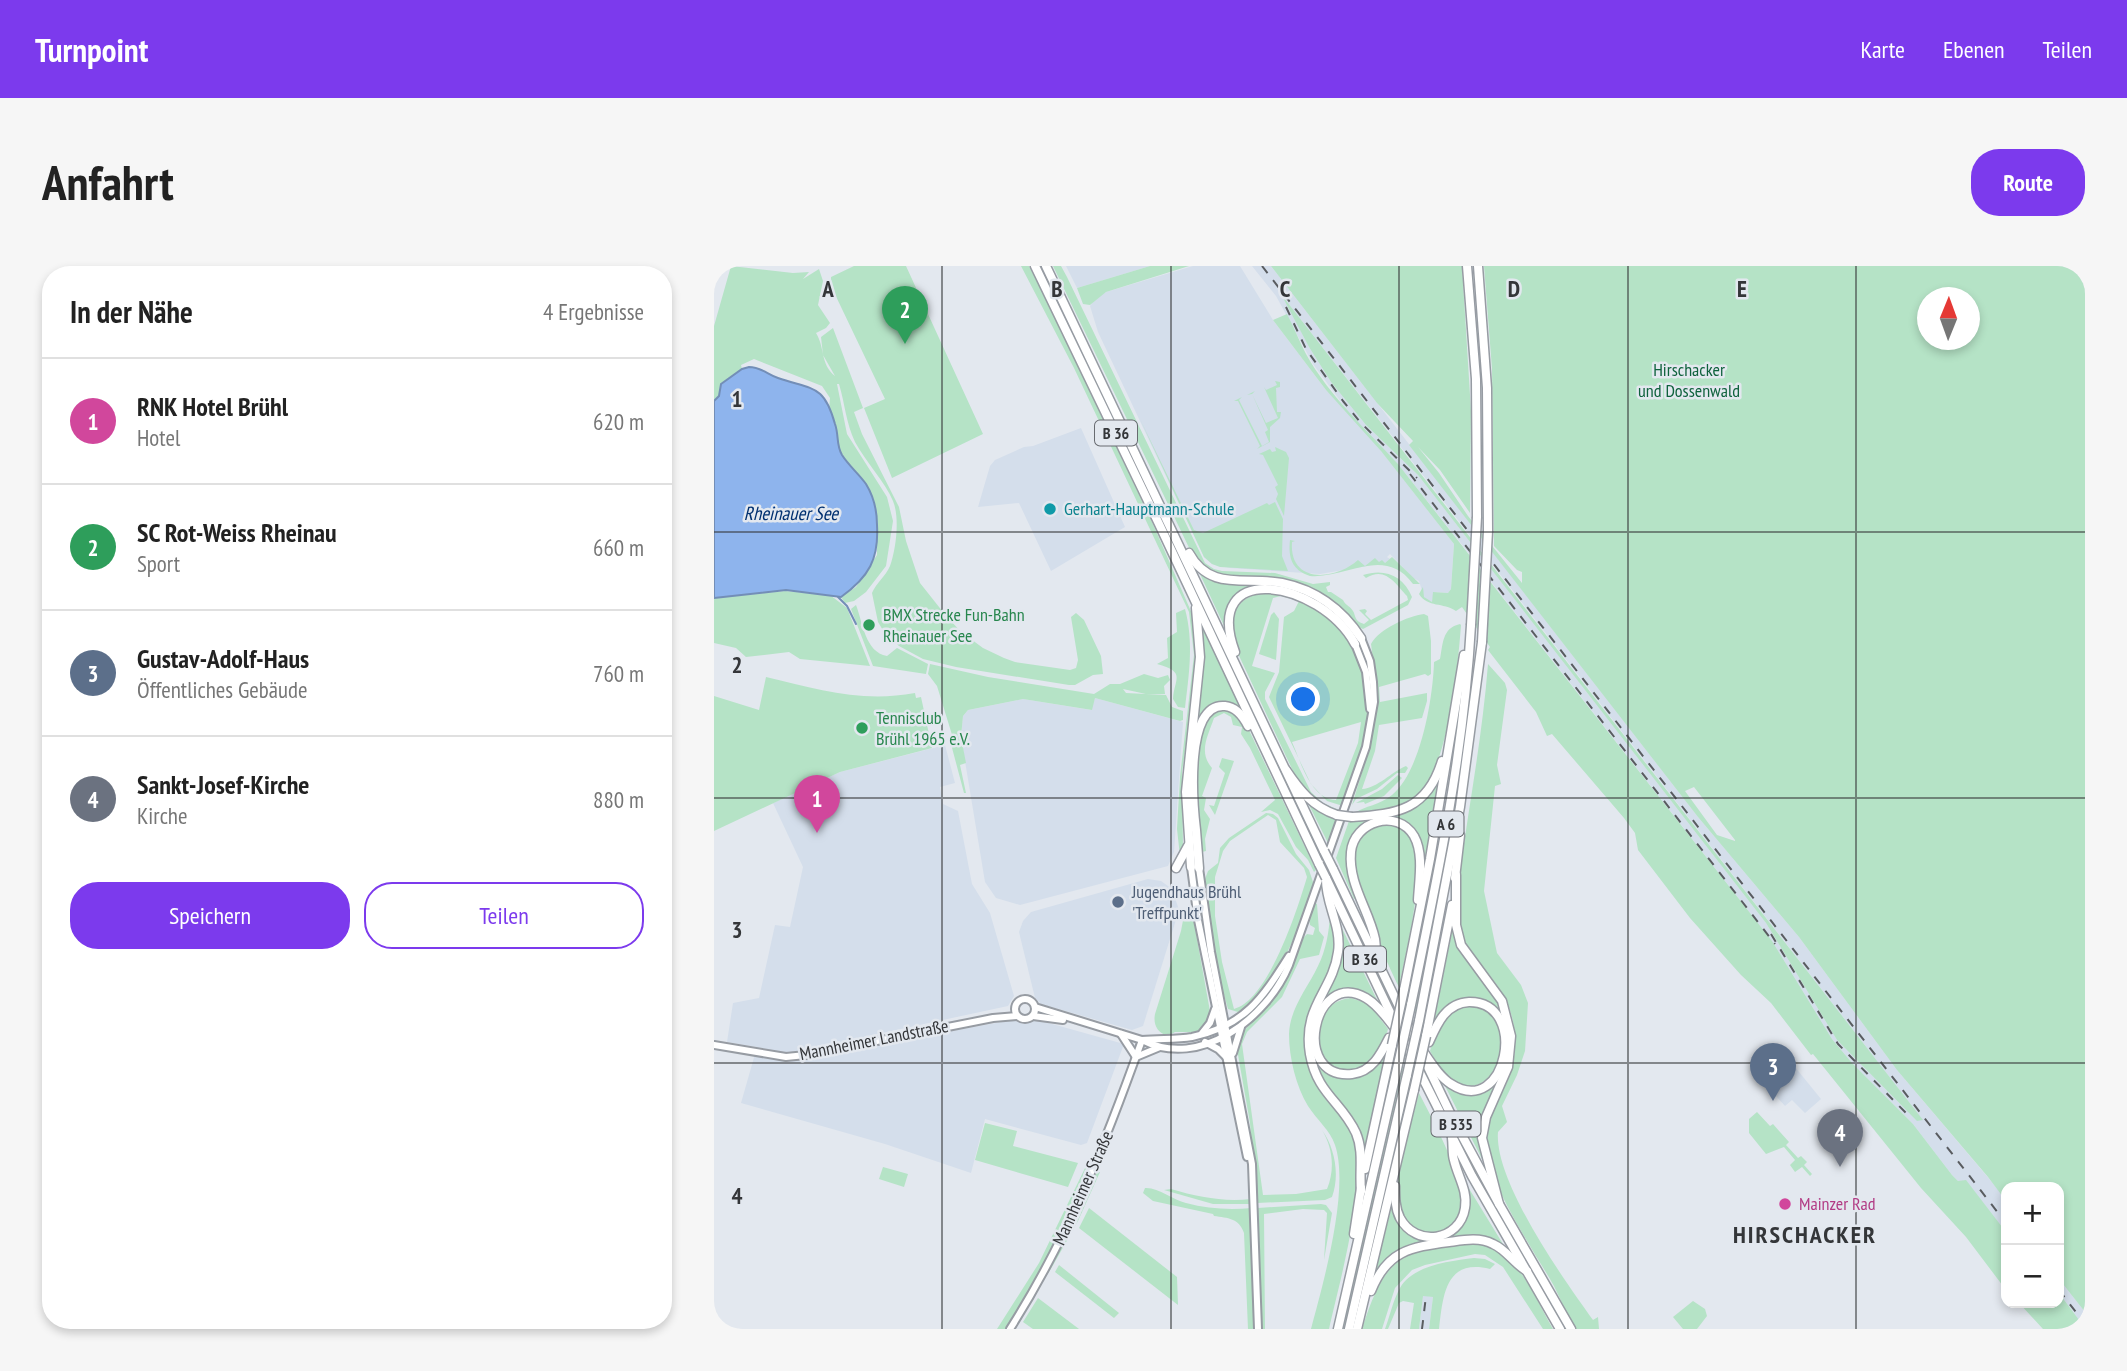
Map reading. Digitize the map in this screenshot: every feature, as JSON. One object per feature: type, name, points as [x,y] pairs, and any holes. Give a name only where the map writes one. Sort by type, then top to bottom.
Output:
[{"type":"highway","name":"B 36","points":[[1035,266],[1402,1037]]},
{"type":"highway","name":"B 36","points":[[1046,266],[1416,1042]]},
{"type":"highway","points":[[1352,1264],[1351,1248],[1370,1142],[1419,917],[1471,625],[1477,517],[1476,379],[1467,266]]},
{"type":"highway","name":"A 6","points":[[1349,1329],[1419,1021],[1460,807],[1480,654],[1488,531],[1488,406],[1478,266]]},
{"type":"highway","points":[[1174,532],[1196,564],[1209,575],[1229,581],[1273,582],[1308,591],[1339,611],[1358,641]]},
{"type":"highway","points":[[1242,679],[1231,642],[1229,622],[1234,606],[1252,591],[1274,589],[1306,597],[1334,616],[1358,641]]},
{"type":"highway","points":[[1195,602],[1200,657],[1186,780],[1188,846],[1195,867]]},
{"type":"highway","name":"A 6","points":[[1338,1329],[1411,1005],[1449,808],[1469,640]]},
{"type":"highway","points":[[1195,867],[1193,793],[1200,721],[1212,708],[1231,707],[1242,716],[1261,742]]},
{"type":"highway","points":[[1286,770],[1310,800],[1318,807],[1337,815],[1352,817],[1392,813],[1416,803],[1429,791],[1448,753]]},
{"type":"highway","points":[[1357,1329],[1427,1039],[1445,948],[1456,875],[1461,827],[1460,807]]},
{"type":"highway","points":[[1377,961],[1375,938],[1359,897],[1351,865],[1354,839],[1367,825],[1380,820],[1394,821],[1405,826],[1415,837],[1420,860],[1419,917]]},
{"type":"highway","points":[[1175,868],[1188,846]]},
{"type":"highway","points":[[1456,875],[1458,936],[1466,954],[1502,1001],[1511,1036],[1508,1067],[1486,1117],[1482,1138],[1499,1204]]},
{"type":"highway","points":[[1327,883],[1338,927],[1339,950],[1334,967],[1312,1013],[1309,1046],[1319,1081],[1356,1133],[1361,1153],[1361,1191]]},
{"type":"highway","points":[[1390,1042],[1369,1068],[1357,1073],[1342,1073],[1325,1064],[1317,1052],[1314,1037],[1316,1022],[1322,1008],[1332,999],[1345,994],[1359,995],[1373,1003],[1402,1037]]},
{"type":"highway","points":[[1416,1042],[1447,1081],[1460,1088],[1485,1086],[1496,1078],[1503,1064],[1505,1043],[1502,1023],[1491,1009],[1478,1003],[1459,1004],[1448,1010],[1427,1039]]},
{"type":"highway","name":"B 535","points":[[1402,1037],[1452,1139],[1560,1329]]},
{"type":"highway","name":"B 535","points":[[1416,1042],[1452,1117],[1571,1329]]},
{"type":"highway","points":[[1395,1170],[1397,1209],[1406,1227],[1414,1234],[1428,1238],[1450,1233],[1461,1221],[1466,1201],[1454,1161],[1452,1139]]},
{"type":"highway","points":[[1364,1303],[1382,1269],[1399,1254],[1416,1247],[1482,1240],[1500,1248],[1519,1267],[1527,1271]]},
{"type":"main road","points":[[1121,1034],[1136,1058],[1161,1047],[1205,1042],[1241,1027],[1262,1010],[1278,988],[1361,766],[1374,702],[1373,675],[1367,652],[1358,641]]},
{"type":"main road","points":[[1195,867],[1198,920],[1220,1008],[1250,1152],[1258,1329]]},
{"type":"main road","points":[[1142,1040],[1175,1039],[1201,1034],[1224,1027],[1242,1017],[1271,987],[1294,949]]},
{"type":"main road","points":[[1072,1020],[1033,1016],[1025,1020],[1016,1013],[1018,1002],[1024,999],[1035,1007],[1072,1020],[1161,1047]]},
{"type":"main road","points":[[1033,1016],[1035,1007]]},
{"type":"main road","points":[[1220,1008],[1242,1017]]},
{"type":"main road","points":[[1201,1034],[1220,1008]]},
{"type":"main road","name":"Mannheimer Landstraße","points":[[714,1045],[776,1056],[806,1055],[1016,1013]]},
{"type":"main road","points":[[1229,1056],[1241,1027]]},
{"type":"main road","name":"Mannheimer Straße","points":[[1010,1329],[1048,1265],[1081,1200],[1142,1040]]},
{"type":"main road","points":[[1205,1042],[1229,1056]]},
{"type":"shaded area","points":[[1066,266],[1150,266],[1077,288]]},
{"type":"shaded area","points":[[1193,266],[1240,266],[1273,320],[1326,390],[1347,410],[1313,364],[1276,296],[1252,266],[1271,266],[1698,817],[1799,937],[1897,1070],[1996,1187],[2001,1194],[2001,1226],[1966,1181],[1958,1181],[1952,1175],[1913,1124],[1832,1039],[1772,941],[1398,464],[1368,434],[1454,544],[1451,589],[1448,593],[1434,592],[1432,602],[1428,601],[1419,581],[1390,554],[1387,557],[1390,559],[1385,563],[1320,574],[1230,568],[1212,564],[1204,557],[1098,332],[1090,306],[1106,292]],"holes":[[[1284,298],[1919,1115],[1901,1105],[1837,1040],[1766,923],[1418,475],[1366,425],[1331,382],[1309,347]]]},
{"type":"shaded area","points":[[1081,428],[1125,527],[1051,571],[1019,503],[978,507],[990,466],[995,460]]},
{"type":"shaded area","points":[[1095,698],[1183,722],[1174,852],[1168,866],[1020,905],[996,898],[985,882],[961,737],[963,716],[968,710],[1023,699],[1091,710]]},
{"type":"shaded area","points":[[945,745],[955,783],[940,787],[943,804],[958,811],[972,884],[990,913],[1014,996],[1008,1006],[854,1039],[855,1049],[1012,1020],[1022,1023],[1038,1020],[1124,1044],[1087,1143],[1081,1145],[985,1119],[971,1173],[885,1144],[741,1103],[757,1047],[727,1042],[733,1003],[759,998],[775,925],[790,927],[803,867],[773,803],[840,772]]},
{"type":"shaded area","points":[[1148,879],[1161,881],[1172,889],[1179,910],[1143,1026],[1132,1030],[1041,1004],[1035,998],[1019,932],[1023,921],[1031,912]]},
{"type":"shaded area","points":[[1795,1067],[1821,1099],[1805,1113],[1792,1100],[1785,1106],[1769,1088]]},
{"type":"shaded area","points":[[2064,1285],[2085,1312],[2085,1328],[2064,1300]]},
{"type":"shaded area","points":[[1423,1295],[1433,1297],[1429,1329],[1419,1329]]},
{"type":"green space","points":[[731,266],[793,273],[809,272],[803,279],[819,269],[823,281],[818,305],[830,323],[816,333],[823,353],[821,337],[833,328],[863,408],[854,412],[862,434],[899,507],[906,541],[920,583],[960,631],[983,648],[1015,662],[1070,670],[1076,668],[1078,660],[1071,617],[1076,613],[1084,620],[1101,656],[1103,674],[1093,675],[1075,685],[1069,685],[956,667],[923,659],[899,646],[884,632],[878,622],[872,593],[888,570],[892,559],[896,533],[895,508],[885,487],[855,442],[837,384],[847,434],[887,497],[893,521],[886,566],[866,592],[854,601],[845,603],[841,597],[856,587],[877,555],[877,514],[865,483],[841,454],[836,442],[836,426],[829,410],[830,398],[822,386],[754,359],[741,365],[742,369],[721,384],[719,396],[714,400],[714,326]]},
{"type":"green space","points":[[854,266],[906,266],[983,434],[892,478],[864,408],[885,399],[831,286],[831,277]]},
{"type":"green space","points":[[1021,266],[1029,266],[1043,293],[1152,522],[1193,616],[1198,646],[1182,772],[1183,847],[1180,856],[1177,829],[1180,777],[1194,655],[1189,612],[1074,368]]},
{"type":"green space","points":[[1039,266],[1042,266],[1322,855],[1321,859]]},
{"type":"green space","points":[[1053,266],[1061,266],[1067,277],[1205,563],[1222,571],[1275,573],[1313,584],[1330,582],[1326,587],[1328,592],[1343,600],[1357,620],[1364,624],[1369,620],[1359,610],[1365,609],[1365,614],[1371,620],[1408,600],[1394,581],[1384,575],[1366,578],[1363,575],[1385,573],[1404,583],[1412,597],[1408,605],[1363,629],[1356,626],[1339,606],[1316,592],[1215,575],[1194,558]]},
{"type":"green space","points":[[1150,266],[1189,266],[1106,292],[1090,305],[1083,304],[1077,288]]},
{"type":"green space","name":"Hirschacker und Dossenwald","points":[[1271,266],[1462,266],[1471,411],[1470,513],[1440,470],[1418,447],[1468,516],[1522,583],[1522,572],[1494,546],[1492,369],[1484,266],[2085,266],[2085,1312],[2064,1285],[2064,1182],[2001,1182],[2001,1194],[1897,1070],[1799,937],[1698,817],[1409,445],[1413,441],[1377,403]],"holes":[[[1694,787],[1735,840],[1717,835],[1685,791]]]},
{"type":"green space","points":[[1281,294],[1923,1120],[1917,1121],[1837,1040],[1766,923],[1418,475],[1366,425],[1331,382]]},
{"type":"green space","points":[[1287,314],[1306,354],[1326,384],[1398,464],[1772,941],[1832,1039],[1913,1124],[1952,1175],[1958,1181],[1966,1180],[2001,1226],[2001,1283],[1966,1237],[1921,1188],[1771,1003],[1741,975],[1690,918],[1638,850],[1635,833],[1624,818],[1552,734],[1547,736],[1536,712],[1488,650],[1490,647],[1462,607],[1456,611],[1431,603],[1419,594],[1423,587],[1424,597],[1432,602],[1433,592],[1448,593],[1451,589],[1454,544],[1381,451],[1326,390],[1273,320]]},
{"type":"green space","points":[[1275,381],[1280,382],[1280,387],[1276,388],[1277,412],[1281,412],[1280,418],[1270,427],[1270,442],[1257,449],[1260,446],[1238,401],[1234,401],[1242,397],[1239,400],[1262,446],[1269,442],[1265,432],[1268,430],[1252,394],[1266,423],[1278,418],[1264,387],[1266,390],[1277,385]]},
{"type":"green space","points":[[1140,419],[1194,530],[1203,533],[1267,503],[1269,505],[1275,502],[1283,519],[1282,556],[1288,571],[1220,567],[1204,557]]},
{"type":"green space","points":[[1275,447],[1286,452],[1289,458],[1284,516],[1276,499],[1278,494],[1275,487],[1278,485],[1263,455],[1259,454],[1270,449],[1272,452],[1276,451]]},
{"type":"green space","points":[[1290,540],[1295,541],[1292,542],[1293,556],[1298,566],[1306,572],[1316,575],[1338,572],[1358,560],[1365,566],[1324,576],[1310,576],[1295,567]]},
{"type":"green space","points":[[1392,557],[1420,584],[1413,584],[1402,573],[1390,567],[1365,566],[1375,558],[1385,563]]},
{"type":"green space","points":[[1199,572],[1225,581],[1268,584],[1305,593],[1317,599],[1328,606],[1338,614],[1354,634],[1331,610],[1314,598],[1271,586],[1257,587],[1235,600],[1228,613],[1226,630]]},
{"type":"green space","points":[[785,591],[830,595],[847,608],[870,666],[800,659],[789,652],[746,657],[736,648],[714,643],[714,598]]},
{"type":"green space","points":[[1267,591],[1304,600],[1339,629],[1361,666],[1368,709],[1366,732],[1343,806],[1327,801],[1320,794],[1336,800],[1358,743],[1361,722],[1292,742],[1299,758],[1269,697],[1279,672],[1284,617],[1294,611],[1299,601],[1281,596],[1273,598],[1252,666],[1275,673],[1265,692],[1265,699],[1311,792],[1323,803],[1339,810],[1338,812],[1319,805],[1299,784],[1234,645],[1232,625],[1236,609],[1256,594]]},
{"type":"green space","points":[[856,605],[866,636],[874,649],[887,656],[897,648],[928,664],[926,674],[873,666],[851,609]]},
{"type":"green space","points":[[1185,609],[1190,646],[1185,708],[1178,707],[1173,699],[1176,673],[1157,664],[1168,658],[1167,638],[1177,632],[1176,613]]},
{"type":"green space","points":[[1274,612],[1279,619],[1276,660],[1259,654]]},
{"type":"green space","points":[[1424,614],[1428,616],[1431,641],[1431,674],[1379,687],[1380,702],[1427,693],[1422,718],[1379,725],[1375,751],[1362,789],[1374,786],[1406,766],[1408,768],[1405,773],[1397,773],[1377,789],[1356,799],[1352,805],[1368,753],[1375,718],[1376,683],[1371,644],[1380,633],[1394,624]]},
{"type":"green space","points":[[1201,622],[1244,713],[1212,706],[1199,721],[1194,738],[1203,646]]},
{"type":"green space","points":[[1460,624],[1449,718],[1436,767],[1426,786],[1415,799],[1402,806],[1354,813],[1392,795],[1411,769],[1424,733],[1434,662],[1440,659],[1447,633]]},
{"type":"green space","points":[[930,664],[988,677],[1094,694],[1110,684],[1120,684],[1144,674],[1158,678],[1168,675],[1170,680],[1164,686],[1165,694],[1146,694],[1166,695],[1172,707],[1183,711],[1183,720],[1095,698],[1092,710],[1023,699],[968,710],[963,716],[961,737],[966,763],[960,765],[964,793],[951,744],[953,738],[937,686],[928,674]],"holes":[[[1123,689],[1146,694],[1126,693]]]},
{"type":"green space","points":[[1488,664],[1505,683],[1507,690],[1497,765],[1501,784],[1495,786],[1484,891],[1497,953],[1521,985],[1528,1003],[1525,1051],[1502,1106],[1507,1122],[1498,1132],[1500,1153],[1507,1176],[1533,1229],[1593,1320],[1598,1317],[1599,1329],[1575,1329],[1554,1286],[1509,1209],[1491,1166],[1486,1146],[1487,1123],[1512,1067],[1515,1052],[1514,1028],[1501,991],[1466,946],[1461,932],[1458,903]]},
{"type":"green space","points":[[766,677],[858,695],[895,696],[915,693],[916,698],[921,697],[932,748],[840,772],[714,831],[714,696],[759,710]]},
{"type":"green space","points":[[1224,709],[1233,711],[1247,726],[1316,870],[1314,872],[1308,860],[1296,847],[1278,814],[1270,810],[1261,812],[1275,800],[1241,734],[1242,727],[1233,725],[1231,717],[1224,713],[1214,718],[1205,744],[1206,756],[1212,768],[1202,796],[1206,798],[1204,810],[1210,819],[1205,839],[1206,851],[1200,856],[1195,784],[1198,747],[1209,714]]},
{"type":"green space","points":[[1222,758],[1234,761],[1215,815],[1209,805],[1214,806],[1225,773],[1219,767]]},
{"type":"green space","points":[[1398,775],[1402,778],[1384,796],[1365,804],[1356,803],[1382,789]]},
{"type":"green space","points":[[1440,775],[1423,877],[1417,838],[1384,818],[1353,838],[1357,898],[1354,899],[1336,858],[1349,821],[1404,812]]},
{"type":"green space","points":[[1458,775],[1461,775],[1450,848],[1416,1015],[1414,1010],[1443,869]]},
{"type":"green space","points":[[1308,803],[1337,819],[1328,843]]},
{"type":"green space","points":[[1266,813],[1273,814],[1278,818],[1296,854],[1309,870],[1314,885],[1294,937],[1276,973],[1252,1002],[1238,1012],[1228,1009],[1215,963],[1205,879],[1208,871],[1218,863],[1220,848],[1229,838]],"holes":[[[1268,815],[1276,820],[1280,842],[1304,868],[1307,877],[1297,910],[1270,972],[1247,1002],[1234,1009],[1222,962],[1215,916],[1215,877],[1223,851],[1230,841]]]},
{"type":"green space","points":[[1381,824],[1401,829],[1410,837],[1417,868],[1414,911],[1399,987],[1368,915],[1361,894],[1355,857],[1361,836]]},
{"type":"green space","points":[[1331,874],[1393,1003],[1392,1008],[1330,878]]},
{"type":"green space","points":[[1315,903],[1319,931],[1324,937],[1319,955],[1300,959],[1282,997],[1247,1032],[1242,1044],[1263,1195],[1327,1189],[1332,1159],[1322,1130],[1330,1145],[1335,1162],[1336,1180],[1332,1197],[1325,1200],[1257,1203],[1250,1123],[1237,1049],[1240,1035],[1280,988],[1301,940],[1307,934],[1313,935],[1315,928],[1310,925],[1309,918]]},
{"type":"green space","points":[[1192,911],[1211,1017],[1199,1032],[1175,1032],[1168,1036],[1157,1028],[1155,1014],[1184,915]]},
{"type":"green space","points":[[1330,915],[1335,941],[1334,957],[1308,1016],[1305,1042],[1311,1073],[1318,1088],[1352,1135],[1357,1153],[1357,1176],[1351,1230],[1329,1329],[1311,1329],[1333,1237],[1339,1164],[1333,1140],[1308,1106],[1300,1090],[1292,1062],[1289,1034],[1292,1016],[1323,954]]},
{"type":"green space","points":[[1454,921],[1464,952],[1499,1001],[1505,1017],[1508,1043],[1504,1026],[1495,1011],[1482,1001],[1467,999],[1449,1006],[1433,1027]]},
{"type":"green space","points":[[1339,922],[1380,1006],[1359,994],[1340,994],[1326,1002],[1317,1017],[1313,1034],[1315,1052],[1325,1066],[1342,1075],[1362,1074],[1373,1067],[1386,1051],[1364,1154],[1352,1125],[1319,1076],[1311,1045],[1316,1012],[1338,956],[1341,940]]},
{"type":"green space","points":[[1351,998],[1369,1004],[1388,1029],[1381,1050],[1373,1059],[1356,1070],[1341,1070],[1329,1064],[1322,1053],[1320,1025],[1325,1012],[1336,1003]]},
{"type":"green space","points":[[1470,1006],[1486,1010],[1498,1022],[1502,1039],[1500,1057],[1492,1073],[1480,1083],[1465,1086],[1448,1076],[1430,1051],[1448,1016]]},
{"type":"green space","points":[[1505,1062],[1481,1126],[1484,1163],[1441,1078],[1461,1090],[1478,1090],[1499,1077]]},
{"type":"green space","points":[[1402,1065],[1404,1070],[1345,1329],[1342,1329]]},
{"type":"green space","points":[[1425,1071],[1476,1170],[1567,1329],[1481,1184],[1423,1073]]},
{"type":"green space","points":[[1419,1093],[1454,1166],[1462,1196],[1458,1220],[1442,1233],[1421,1231],[1412,1225],[1404,1216],[1400,1204],[1398,1190],[1401,1162]]},
{"type":"green space","points":[[1757,1112],[1770,1126],[1773,1124],[1789,1142],[1786,1145],[1798,1158],[1801,1156],[1807,1162],[1804,1165],[1812,1174],[1810,1176],[1802,1167],[1795,1172],[1790,1165],[1795,1160],[1784,1147],[1766,1154],[1749,1133],[1749,1119]]},
{"type":"green space","points":[[985,1123],[1017,1131],[1013,1146],[1078,1163],[1068,1187],[975,1160]]},
{"type":"green space","points":[[1086,1166],[1090,1167],[1044,1266],[1005,1329],[997,1329],[1039,1263]]},
{"type":"green space","points":[[883,1167],[908,1174],[904,1187],[879,1179]]},
{"type":"green space","points":[[1097,1171],[1100,1172],[1078,1221],[1052,1267],[1013,1329],[1051,1266]]},
{"type":"green space","points":[[1465,1182],[1506,1249],[1492,1241],[1413,1246],[1374,1277],[1393,1201],[1395,1211],[1423,1239],[1462,1225]]},
{"type":"green space","points":[[1145,1188],[1203,1207],[1252,1208],[1255,1329],[1248,1329],[1244,1233],[1239,1224],[1213,1214],[1153,1201],[1143,1193]]},
{"type":"green space","points":[[1171,1189],[1211,1198],[1251,1199],[1251,1204],[1213,1204],[1164,1190]]},
{"type":"green space","points":[[1326,1205],[1332,1213],[1324,1260],[1327,1213],[1324,1210],[1303,1209],[1264,1214],[1265,1329],[1261,1329],[1258,1208]]},
{"type":"green space","points":[[1089,1208],[1177,1277],[1178,1305],[1079,1228]]},
{"type":"green space","points":[[1474,1244],[1502,1253],[1513,1263],[1553,1329],[1543,1329],[1503,1267],[1485,1255],[1475,1254],[1412,1270],[1395,1288],[1382,1329],[1362,1329],[1379,1286],[1398,1261],[1428,1249]]},
{"type":"green space","points":[[1474,1258],[1495,1264],[1490,1269],[1475,1267],[1455,1274],[1445,1293],[1439,1329],[1429,1329],[1433,1297],[1423,1296],[1419,1329],[1410,1329],[1414,1303],[1403,1301],[1399,1303],[1388,1329],[1385,1329],[1400,1288],[1406,1280],[1423,1269]]},
{"type":"green space","points":[[1059,1265],[1119,1313],[1114,1318],[1055,1272]]},
{"type":"green space","points":[[1038,1298],[1079,1329],[1033,1329],[1023,1322]]},
{"type":"green space","points":[[2064,1300],[2085,1328],[2085,1329],[2043,1329],[2024,1308],[2064,1308]]},
{"type":"green space","points":[[1693,1301],[1705,1309],[1707,1316],[1697,1329],[1683,1329],[1673,1317]]},
{"type":"water","name":"Rheinauer See","points":[[749,367],[809,387],[821,395],[831,411],[842,455],[871,494],[877,519],[874,557],[859,582],[841,597],[786,590],[714,598],[714,401],[719,396],[721,384]]},
{"type":"waterway","points":[[838,597],[847,606],[856,624]]},
{"type":"railway","points":[[1262,266],[2001,1217]]},
{"type":"railway","points":[[1286,307],[1306,349],[1343,401],[1360,422],[1417,478]]},
{"type":"railway","points":[[1410,474],[1775,944]]},
{"type":"railway","points":[[1771,934],[1838,1044],[1910,1117]]},
{"type":"railway","points":[[1422,1329],[1426,1296]]},
{"type":"railway","points":[[2064,1297],[2085,1324]]},
{"type":"place","name":"SC Rot-Weiss Rheinau","points":[[905,344]]},
{"type":"place","name":"Gerhart-Hauptmann-Schule","points":[[1050,509]]},
{"type":"place","name":"BMX Strecke Fun-Bahn Rheinauer See","points":[[869,625]]},
{"type":"place","name":"Tennisclub Brühl 1965 e.V.","points":[[862,728]]},
{"type":"place","name":"RNK Hotel Brühl","points":[[817,833]]},
{"type":"place","name":"Jugendhaus Brühl 'Treffpunkt'","points":[[1118,902]]},
{"type":"place","name":"Gustav-Adolf-Haus","points":[[1773,1101]]},
{"type":"place","name":"Sankt-Josef-Kirche","points":[[1840,1167]]},
{"type":"place","name":"Mainzer Rad","points":[[1785,1204]]},
{"type":"district","name":"HIRSCHACKER","points":[[1805,1235]]}]
